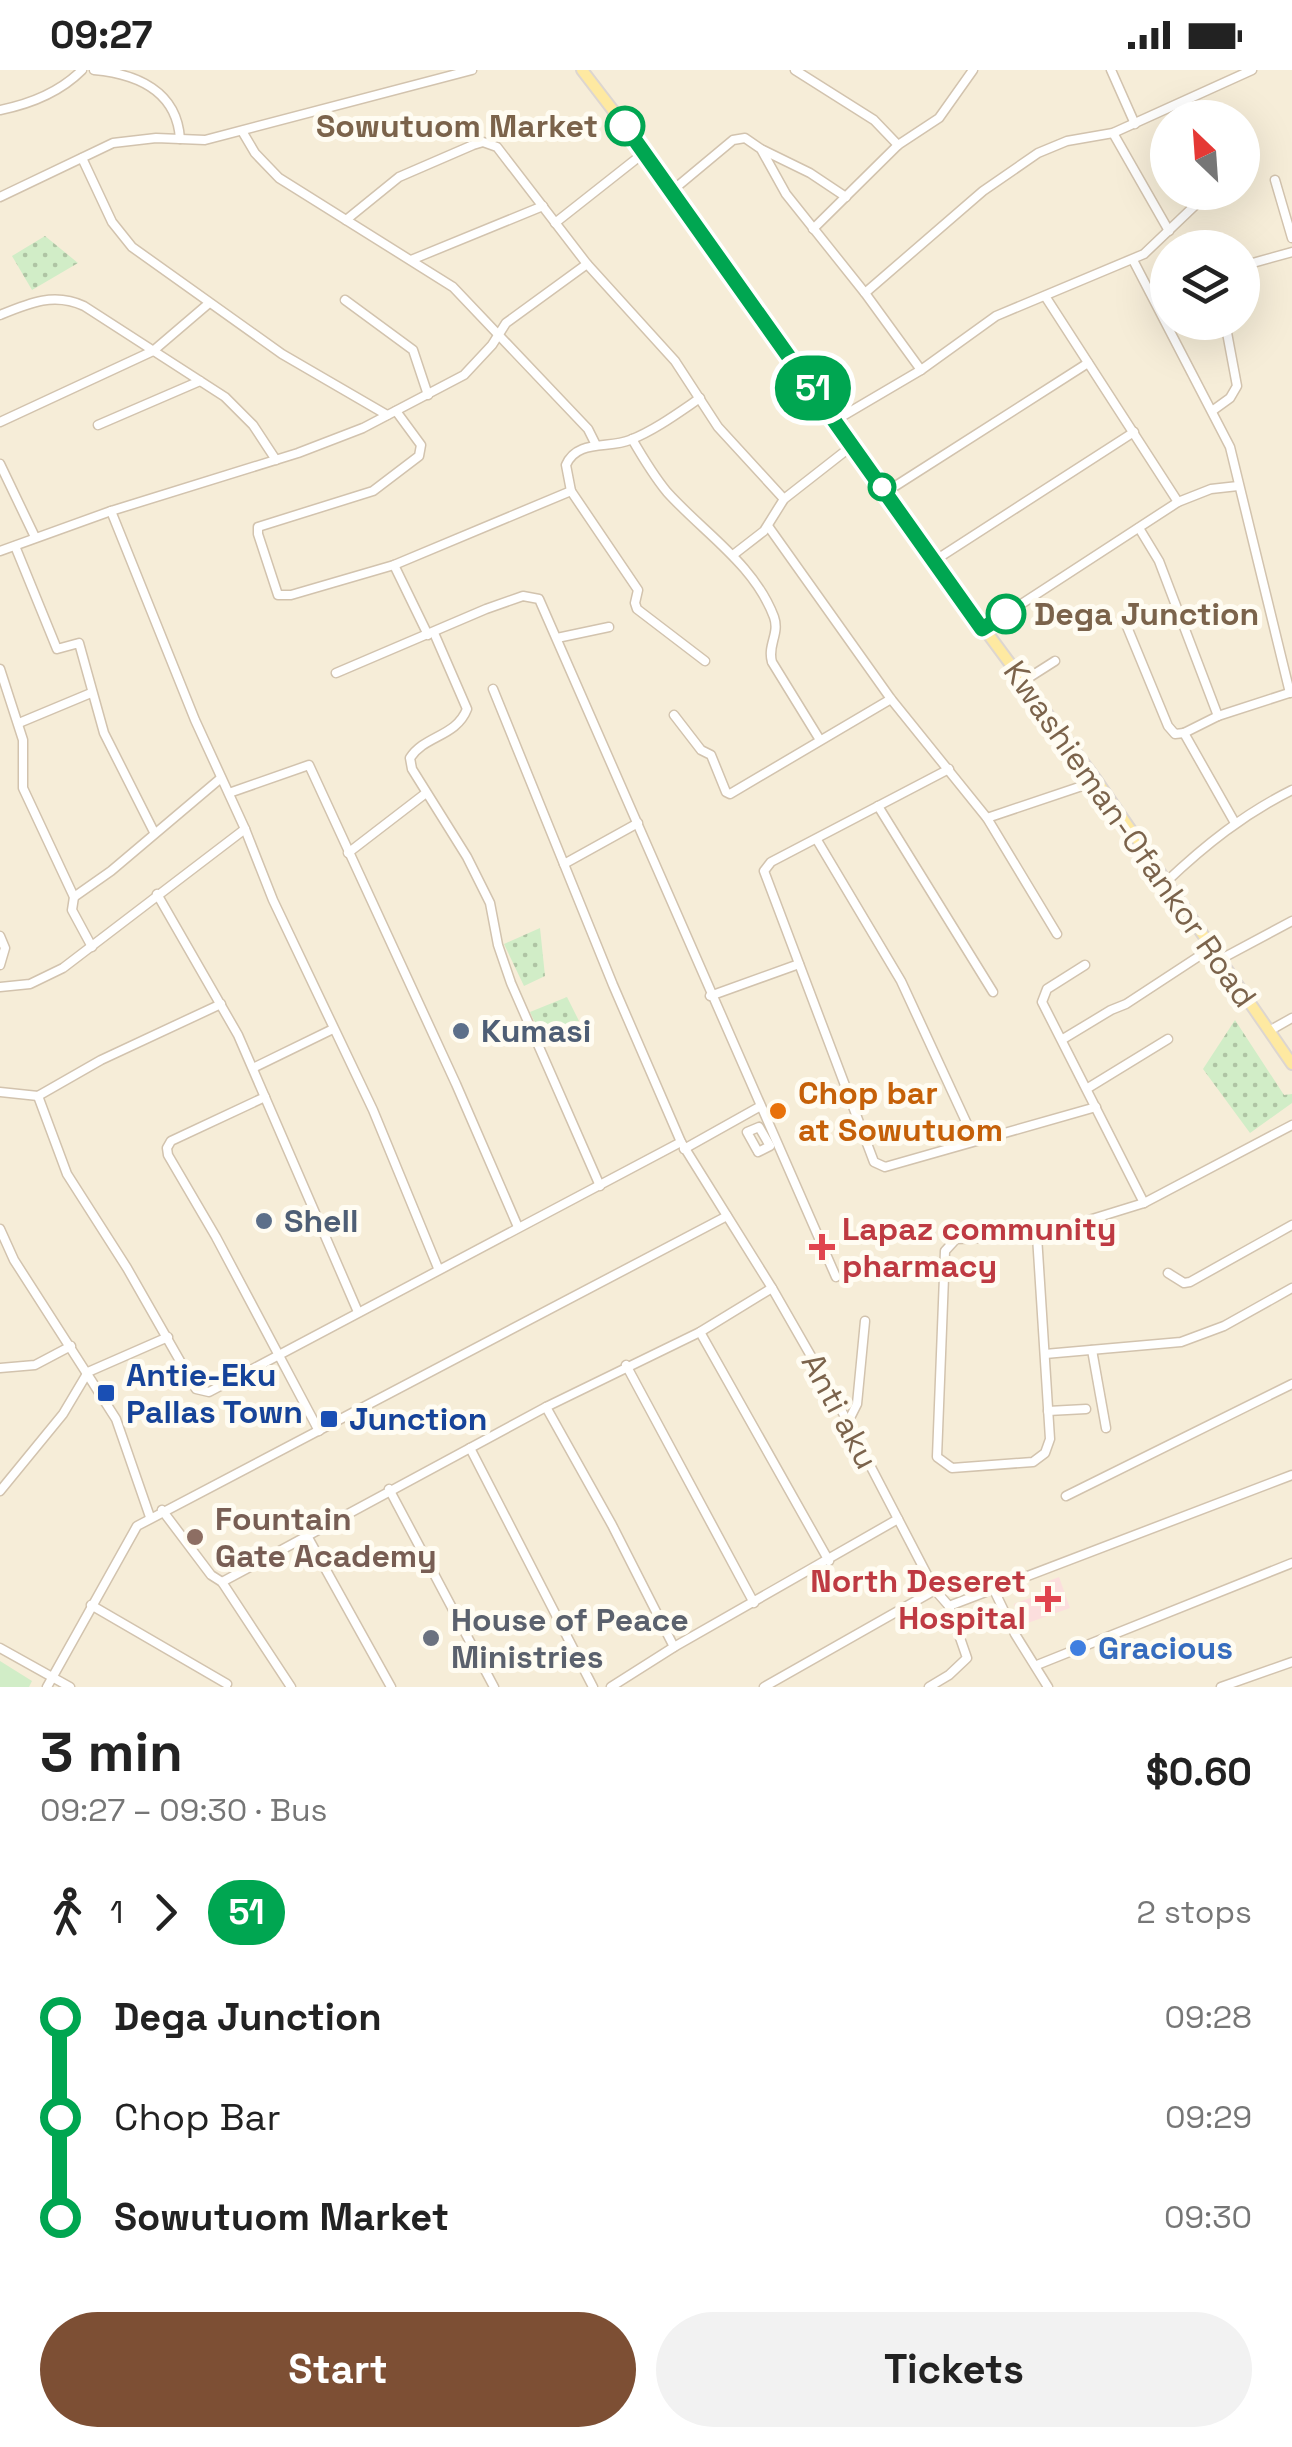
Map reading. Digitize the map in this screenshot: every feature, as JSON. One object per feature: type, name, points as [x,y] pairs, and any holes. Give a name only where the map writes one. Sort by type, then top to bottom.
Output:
[{"type":"main road","name":"Kwashieman-Ofankor Road","points":[[582,70],[673,190],[982,629],[1097,782],[1292,1064]]},
{"type":"street","points":[[0,110],[58,89],[82,70]]},
{"type":"street","points":[[94,70],[128,74],[157,90],[174,114],[180,140]]},
{"type":"street","points":[[0,198],[113,143],[133,139],[205,140],[472,70]]},
{"type":"street","points":[[796,70],[874,120],[898,145]]},
{"type":"street","points":[[1111,70],[1135,124]]},
{"type":"street","points":[[865,293],[1016,167],[1056,145],[1113,133],[1135,124],[1252,70]]},
{"type":"street","points":[[813,229],[898,145],[939,118],[968,72]]},
{"type":"street","points":[[242,131],[255,153],[279,178],[453,287],[588,430],[596,445]]},
{"type":"street","points":[[1113,133],[1168,230]]},
{"type":"street","points":[[673,190],[727,144],[745,138],[846,197]]},
{"type":"street","points":[[346,220],[399,177],[483,142],[502,152],[587,264],[675,360],[718,426],[784,499]]},
{"type":"street","points":[[761,149],[786,194],[921,370]]},
{"type":"street","points":[[556,222],[645,152]]},
{"type":"street","points":[[82,158],[120,236],[208,304],[282,354],[391,413],[421,445],[419,456],[373,491],[265,523],[257,530],[278,595],[290,595],[394,565],[572,491]]},
{"type":"street","points":[[1275,180],[1292,238]]},
{"type":"street","points":[[411,260],[543,206]]},
{"type":"street","points":[[1170,230],[1191,210]]},
{"type":"street","points":[[836,420],[921,370],[996,316],[1133,260],[1150,246]]},
{"type":"street","points":[[1260,261],[1292,252]]},
{"type":"street","points":[[1123,616],[1168,726],[1175,734],[1291,692],[1230,448],[1133,260]]},
{"type":"street","points":[[0,551],[110,511],[336,440],[464,376],[517,314],[587,264]]},
{"type":"street","points":[[1045,296],[1178,502]]},
{"type":"street","points":[[0,315],[44,300],[74,301],[238,409],[276,460]]},
{"type":"street","points":[[345,300],[413,350],[428,395]]},
{"type":"street","points":[[0,422],[153,351],[208,304]]},
{"type":"street","points":[[1212,411],[1230,398],[1237,386],[1228,340]]},
{"type":"street","points":[[886,492],[1088,363]]},
{"type":"street","points":[[98,425],[200,381]]},
{"type":"street","points":[[700,398],[632,439],[596,445],[577,452],[567,461],[572,491],[638,590],[637,609],[705,661]]},
{"type":"street","points":[[934,562],[1134,432]]},
{"type":"street","points":[[632,439],[670,495],[733,555],[772,613],[776,632],[769,650],[772,662],[820,740]]},
{"type":"street","points":[[733,555],[768,526],[784,499],[853,445]]},
{"type":"street","points":[[0,464],[36,537]]},
{"type":"street","points":[[982,629],[1178,502],[1211,489],[1238,486]]},
{"type":"street","points":[[110,511],[272,900],[373,1110],[438,1268]]},
{"type":"street","points":[[768,526],[891,699],[987,818],[1057,934]]},
{"type":"street","points":[[1139,528],[1159,561],[1218,716]]},
{"type":"street","points":[[14,546],[57,649],[79,642],[104,733],[154,832]]},
{"type":"street","points":[[394,565],[467,709],[458,726],[416,749],[410,758],[412,769],[467,857],[490,903],[498,945],[512,983],[600,1186]]},
{"type":"street","points":[[336,673],[486,608],[530,596],[539,599],[836,1278]]},
{"type":"street","points":[[557,638],[609,627]]},
{"type":"street","points":[[1022,682],[1055,661]]},
{"type":"street","points":[[0,669],[20,723],[22,788],[74,896],[72,910],[92,947]]},
{"type":"street","name":"Anti aku","points":[[493,688],[683,1146],[772,1288],[936,1590],[950,1606]]},
{"type":"street","points":[[20,723],[92,693]]},
{"type":"street","points":[[674,716],[701,750],[711,755],[730,794],[891,699]]},
{"type":"street","points":[[1184,733],[1234,823]]},
{"type":"street","points":[[228,793],[308,765],[325,795],[326,806],[518,1227]]},
{"type":"street","points":[[949,769],[771,862],[764,872],[876,1164],[884,1167],[1096,1107]]},
{"type":"street","points":[[74,896],[111,871],[221,778]]},
{"type":"street","points":[[987,818],[1097,782]]},
{"type":"street","points":[[1166,882],[1234,823],[1292,790]]},
{"type":"street","points":[[348,853],[426,793]]},
{"type":"street","points":[[878,806],[993,992]]},
{"type":"street","points":[[564,864],[638,823]]},
{"type":"street","points":[[0,987],[42,980],[92,947],[245,829]]},
{"type":"street","points":[[816,840],[901,981],[974,1139]]},
{"type":"street","points":[[157,894],[222,1004],[253,1068],[358,1312]]},
{"type":"street","points":[[1221,959],[1292,921]]},
{"type":"street","points":[[0,936],[4,948],[0,965]]},
{"type":"street","points":[[1063,1039],[1126,1004],[1213,947]]},
{"type":"street","points":[[710,996],[799,964]]},
{"type":"street","points":[[1085,966],[1043,995],[1042,1002],[1144,1203]]},
{"type":"street","points":[[0,1092],[38,1096],[101,1060],[222,1004]]},
{"type":"street","points":[[1269,1030],[1292,1018]]},
{"type":"street","points":[[253,1068],[333,1029]]},
{"type":"street","points":[[1088,1088],[1168,1039]]},
{"type":"street","points":[[38,1096],[67,1174],[196,1389],[202,1392],[209,1392],[438,1268],[759,1106]]},
{"type":"street","points":[[265,1097],[171,1141],[167,1148],[319,1431]]},
{"type":"street","points":[[1037,1236],[1050,1438],[1044,1453],[1033,1462],[952,1468],[938,1457],[944,1250],[956,1239],[1037,1236],[1144,1203],[1292,1125]]},
{"type":"street","points":[[46,1687],[137,1526],[150,1517],[727,1216]]},
{"type":"street","points":[[1168,1273],[1184,1283],[1190,1282],[1292,1225]]},
{"type":"street","points":[[0,1229],[14,1260],[88,1372],[128,1445],[150,1517]]},
{"type":"street","points":[[222,1582],[388,1489],[700,1332],[772,1288]]},
{"type":"street","points":[[1044,1354],[1180,1342],[1224,1326],[1292,1288]]},
{"type":"street","points":[[848,1422],[857,1404],[865,1321]]},
{"type":"street","points":[[700,1332],[828,1561]]},
{"type":"street","points":[[0,1492],[62,1414],[88,1372],[168,1338]]},
{"type":"street","points":[[0,1368],[35,1364],[71,1346]]},
{"type":"street","points":[[1092,1350],[1106,1428]]},
{"type":"street","points":[[626,1366],[754,1603]]},
{"type":"street","points":[[1066,1496],[1292,1384]]},
{"type":"street","points":[[546,1407],[674,1647]]},
{"type":"street","points":[[1048,1411],[1086,1410]]},
{"type":"street","points":[[470,1448],[593,1687]]},
{"type":"street","points":[[929,1687],[967,1658],[950,1606],[1292,1475]]},
{"type":"street","points":[[388,1489],[494,1687]]},
{"type":"street","points":[[162,1510],[222,1582],[291,1687]]},
{"type":"street","points":[[611,1687],[898,1519]]},
{"type":"street","points":[[306,1534],[392,1687]]},
{"type":"street","points":[[1037,1665],[1292,1563]]},
{"type":"street","points":[[764,1687],[936,1590]]},
{"type":"street","points":[[994,1590],[1048,1687]]},
{"type":"street","points":[[91,1605],[228,1684]]},
{"type":"street","points":[[0,1648],[70,1687]]},
{"type":"street","points":[[1221,1687],[1292,1662]]},
{"type":"street","points":[[949,1674],[958,1687]]},
{"type":"shaded area","points":[[0,70],[1292,70],[1292,1687],[0,1687]]},
{"type":"shaded area","name":"North Deseret Hospital","points":[[1059,1577],[1070,1608],[1022,1625],[1014,1604],[1043,1593],[1041,1584]]},
{"type":"green space","points":[[45,236],[78,263],[32,290],[12,256]]},
{"type":"green space","points":[[540,928],[545,976],[524,986],[504,944]]},
{"type":"green space","points":[[567,997],[579,1021],[541,1036],[530,1012]]},
{"type":"green space","points":[[1235,1020],[1284,1095],[1292,1094],[1292,1103],[1250,1133],[1203,1069]]},
{"type":"green space","points":[[0,1661],[32,1681],[29,1687],[0,1687]]},
{"type":"bus line","name":"51","points":[[625,126],[982,629],[1006,614]]},
{"type":"place","name":"Sowutuom Market","points":[[625,126]]},
{"type":"place","name":"Dega Junction","points":[[1006,614]]},
{"type":"place","name":"Kumasi","points":[[461,1031]]},
{"type":"place","name":"Chop bar at Sowutuom","points":[[778,1111]]},
{"type":"place","name":"Shell","points":[[264,1221]]},
{"type":"place","name":"Lapaz community pharmacy","points":[[822,1247]]},
{"type":"place","name":"Antie-Eku Pallas Town","points":[[106,1393]]},
{"type":"place","name":"Junction","points":[[329,1419]]},
{"type":"place","name":"Fountain Gate Academy","points":[[195,1537]]},
{"type":"place","name":"North Deseret Hospital","points":[[1048,1599]]},
{"type":"place","name":"House of Peace Ministries","points":[[431,1638]]},
{"type":"place","name":"Gracious","points":[[1078,1648]]}]
